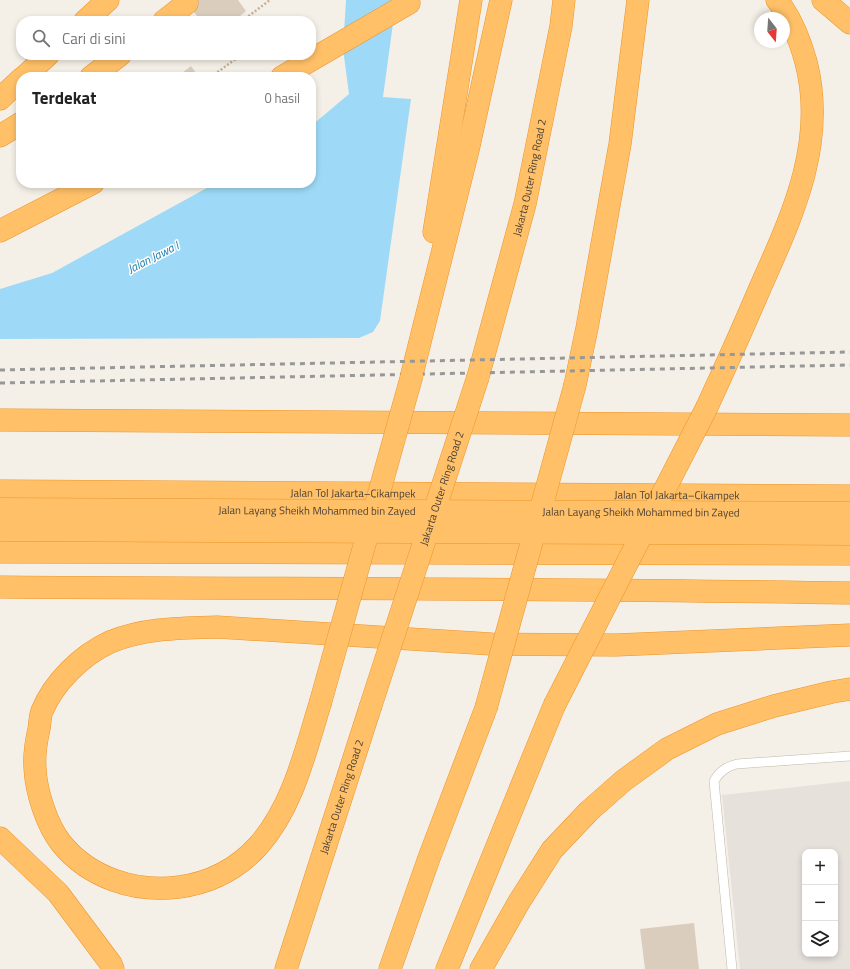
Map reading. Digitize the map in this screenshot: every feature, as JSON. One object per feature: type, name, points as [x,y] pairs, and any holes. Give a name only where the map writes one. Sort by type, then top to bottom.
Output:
[{"type":"highway","points":[[90,16],[108,0]]},
{"type":"highway","points":[[412,375],[471,0]]},
{"type":"highway","points":[[501,0],[468,150],[412,375],[320,704],[302,762],[290,793],[275,822],[253,851],[238,864],[216,877],[190,886],[166,889],[140,888],[118,882],[98,873],[78,860],[61,843],[48,820],[39,795],[35,769],[36,743],[42,712],[56,685],[78,662],[110,643],[142,633],[175,628],[217,627],[491,644],[616,645],[850,635]]},
{"type":"highway","name":"Jakarta Outer Ring Road 2","points":[[286,969],[478,376],[526,204],[561,26],[564,0]]},
{"type":"highway","points":[[390,969],[429,858],[486,708],[575,384],[587,328],[620,144],[638,0]]},
{"type":"highway","points":[[447,969],[554,706],[707,407],[792,214],[804,178],[811,145],[812,110],[810,77],[801,45],[786,12],[777,0]]},
{"type":"highway","points":[[823,0],[850,23]]},
{"type":"highway","points":[[316,57],[410,2]]},
{"type":"highway","points":[[170,16],[187,3]]},
{"type":"highway","points":[[29,72],[43,60]]},
{"type":"highway","points":[[98,72],[113,60]]},
{"type":"highway","points":[[290,72],[311,60]]},
{"type":"highway","points":[[0,99],[16,84]]},
{"type":"highway","points":[[0,136],[16,126]]},
{"type":"highway","points":[[0,231],[83,188]]},
{"type":"highway","points":[[0,420],[850,425]]},
{"type":"highway","name":"Jalan Tol Jakarta–Cikampek","points":[[0,490],[850,496]]},
{"type":"highway","name":"Jalan Layang Sheikh Mohammed bin Zayed","points":[[0,509],[850,513]]},
{"type":"highway","name":"Jalan Layang Sheikh Mohammed bin Zayed","points":[[0,530],[850,534]]},
{"type":"highway","points":[[0,552],[850,554]]},
{"type":"highway","points":[[0,587],[700,590],[850,593]]},
{"type":"highway","points":[[481,969],[519,902],[552,850],[589,811],[623,781],[667,749],[717,724],[774,706],[850,689]]},
{"type":"highway","points":[[0,838],[58,892],[111,964],[113,969]]},
{"type":"highway","points":[[0,857],[58,892]]},
{"type":"lane","points":[[732,969],[714,781],[720,772],[727,766],[737,764],[850,756]]},
{"type":"path","points":[[249,16],[270,0]]},
{"type":"path","points":[[218,72],[234,60]]},
{"type":"shaded area","points":[[850,781],[850,969],[740,969],[722,795]]},
{"type":"water","name":"Jalan Jawa I","points":[[346,0],[395,0],[383,97],[411,99],[380,321],[373,332],[359,338],[0,339],[0,289],[52,273],[207,188],[316,188],[316,122],[349,94],[343,49]]},
{"type":"building","points":[[184,0],[238,0],[246,11],[240,16],[197,16]]},
{"type":"building","points":[[191,66],[195,72],[183,72]]},
{"type":"building","points":[[694,923],[699,969],[645,969],[640,929]]},
{"type":"railway","points":[[0,370],[850,352]]},
{"type":"railway","points":[[0,383],[850,365]]}]
